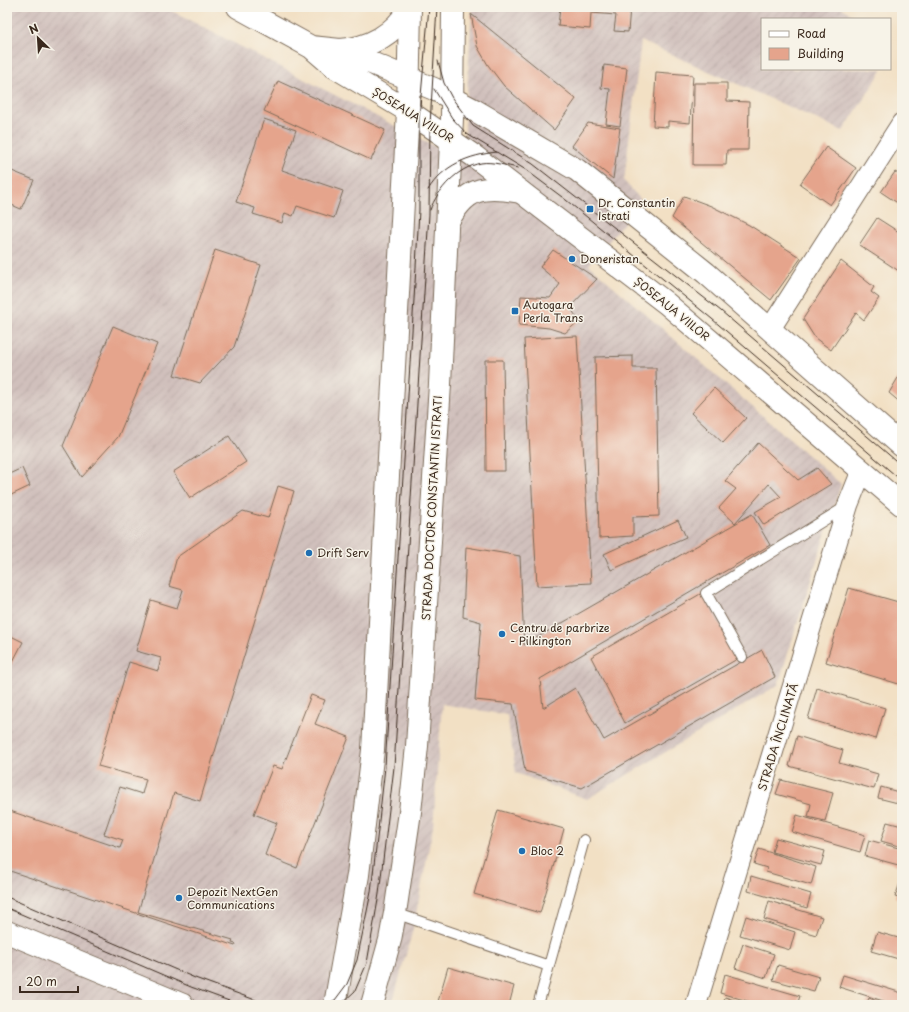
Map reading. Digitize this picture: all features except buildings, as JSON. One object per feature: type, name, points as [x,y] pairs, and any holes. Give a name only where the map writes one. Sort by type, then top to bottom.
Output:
[{"type":"main road","name":"ȘOSEAUA VIILOR","points":[[238,7],[311,47],[333,66],[451,138],[666,303],[859,476],[902,505]]},
{"type":"main road","points":[[340,50],[354,49],[379,40],[401,22],[410,7]]},
{"type":"main road","points":[[335,1005],[357,881],[373,750],[410,78],[410,7]]},
{"type":"main road","name":"STRADA DOCTOR CONSTANTIN ISTRATI","points":[[372,1005],[390,940],[395,913],[410,812],[421,691],[440,384],[451,138],[453,7]]},
{"type":"main road","name":"ȘOSEAUA VIILOR","points":[[311,47],[340,50],[410,78],[452,98],[577,170],[706,273],[902,446]]},
{"type":"main road","points":[[446,224],[462,200],[478,190],[494,188],[521,192]]},
{"type":"main road","points":[[7,932],[183,1005]]},
{"type":"street","points":[[770,329],[902,123]]},
{"type":"street","name":"STRADA ÎNCLINATĂ","points":[[696,1005],[848,505],[859,476]]},
{"type":"lane","points":[[742,657],[706,593],[848,505]]},
{"type":"lane","points":[[538,1005],[584,840]]},
{"type":"lane","points":[[395,913],[549,966]]},
{"type":"shaded area","points":[[7,7],[164,7],[463,161],[472,7],[841,7],[856,18],[761,18],[761,70],[882,70],[843,131],[641,41],[624,181],[642,201],[589,265],[841,484],[778,685],[587,799],[516,773],[507,715],[442,704],[433,827],[413,929],[392,1005],[30,1005],[26,1003],[24,1005],[13,1005],[7,1003]]},
{"type":"tram line","points":[[324,1005],[335,1000],[347,984],[357,960],[371,892],[385,767],[419,210],[419,118],[429,7]]},
{"type":"tram line","points":[[340,1005],[355,991],[367,963],[379,894],[394,767],[429,214],[430,125],[437,7]]},
{"type":"tram line","points":[[438,61],[444,83],[452,98],[473,126],[533,164],[721,311],[902,466]]},
{"type":"tram line","points":[[434,89],[452,118],[467,134],[526,170],[566,200],[712,319],[902,481]]},
{"type":"tram line","points":[[428,190],[441,174],[458,163],[487,153],[497,152]]},
{"type":"tram line","points":[[430,210],[443,187],[456,175],[472,166],[481,163],[495,163],[518,168]]},
{"type":"tram line","points":[[7,897],[195,978],[269,1005]]},
{"type":"tram line","points":[[7,908],[191,987],[240,1005]]},
{"type":"place","name":"Dr. Constantin Istrati","points":[[590,209]]},
{"type":"place","name":"Doneristan","points":[[572,259]]},
{"type":"place","name":"Autogara Perla Trans","points":[[515,311]]},
{"type":"place","name":"Drift Serv","points":[[309,553]]},
{"type":"place","name":"Centru de parbrize - Pilkington","points":[[502,634]]},
{"type":"place","name":"Bloc 2","points":[[522,851]]},
{"type":"place","name":"Depozit NextGen Communications","points":[[179,898]]}]
